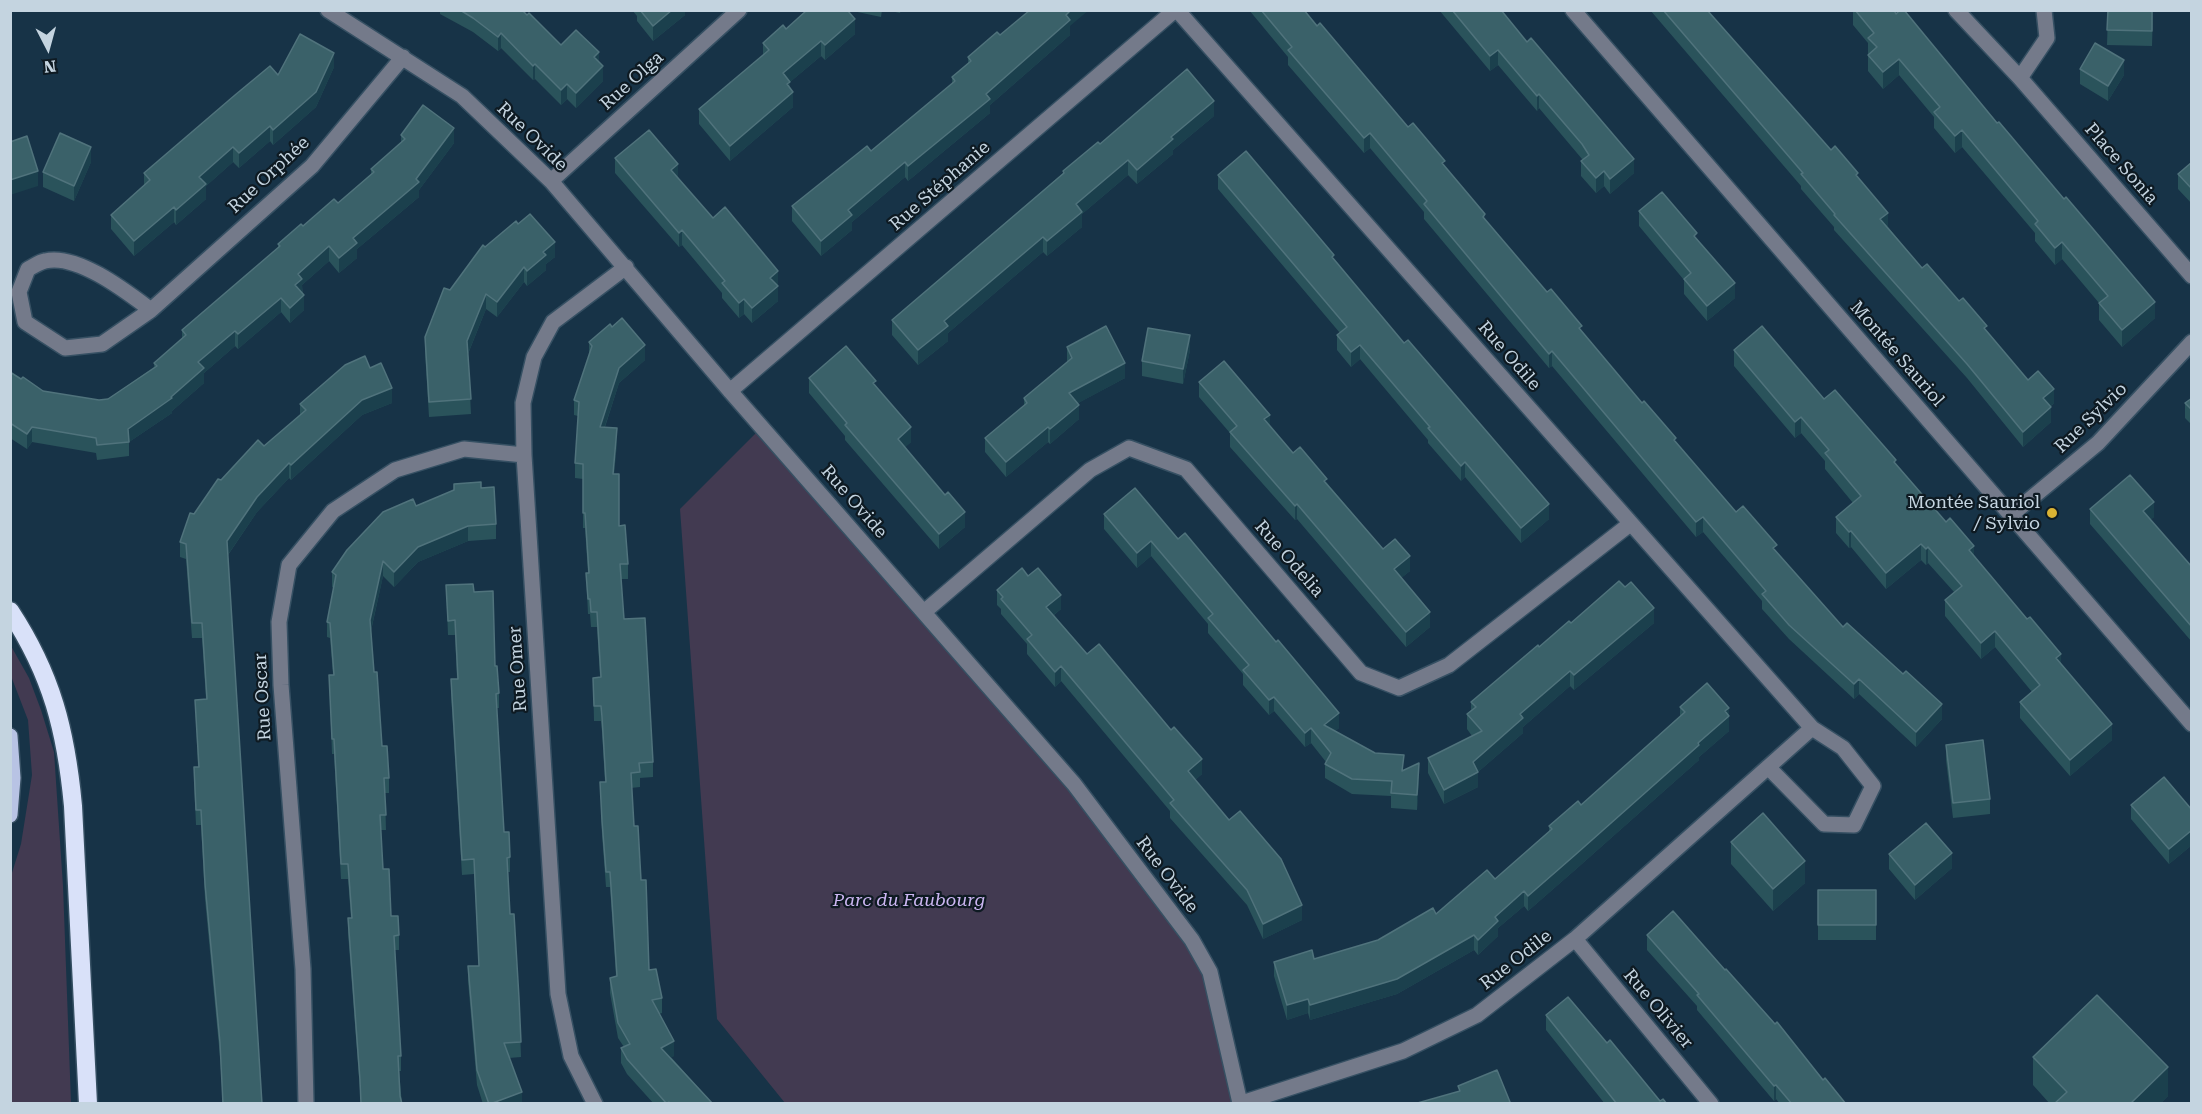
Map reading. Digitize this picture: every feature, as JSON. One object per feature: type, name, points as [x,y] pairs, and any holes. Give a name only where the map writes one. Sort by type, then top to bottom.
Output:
[{"type":"highway","points":[[10,611],[37,658],[51,690],[64,736],[73,806],[88,1104]]},
{"type":"main road","points":[[10,736],[13,768],[10,815]]},
{"type":"street","name":"Rue Ovide","points":[[328,10],[462,96],[551,181],[730,391],[1074,784],[1192,940],[1210,972],[1240,1103]]},
{"type":"street","name":"Rue Olga","points":[[551,181],[739,10]]},
{"type":"street","name":"Rue Stéphanie","points":[[730,391],[1176,10]]},
{"type":"street","name":"Rue Odile","points":[[1176,10],[1812,728],[1843,748],[1873,786],[1854,825],[1824,824],[1768,767]]},
{"type":"street","name":"Montée Sauriol","points":[[1573,10],[2192,724]]},
{"type":"street","name":"Place Sonia","points":[[1956,10],[2020,78],[2192,276]]},
{"type":"street","points":[[2020,78],[2047,38],[2044,10]]},
{"type":"street","name":"Rue Orphée","points":[[151,310],[107,277],[68,262],[46,260],[28,269],[19,292],[25,321],[65,348],[102,344],[151,310],[312,166],[403,57]]},
{"type":"street","name":"Rue Omer","points":[[588,1101],[571,1056],[558,994],[524,455],[523,403],[534,357],[553,322],[626,267]]},
{"type":"street","name":"Rue Sylvio","points":[[2011,515],[2098,443],[2192,342]]},
{"type":"street","name":"Rue Odelia","points":[[924,612],[1090,470],[1129,448],[1186,469],[1361,673],[1400,688],[1449,664],[1630,524]]},
{"type":"street","name":"Rue Oscar","points":[[306,1104],[303,969],[281,685],[279,622],[289,565],[333,511],[395,470],[464,449],[524,455]]},
{"type":"street","name":"Rue Odile","points":[[1240,1103],[1403,1051],[1478,1015],[1575,939],[1812,728]]},
{"type":"street","name":"Rue Olivier","points":[[1575,939],[1711,1104]]},
{"type":"green space","name":"Parc du Faubourg","points":[[762,427],[1074,784],[1210,972],[1239,1104],[785,1103],[717,1019],[680,509]]},
{"type":"green space","points":[[11,646],[29,678],[54,752],[63,886],[71,1103],[11,1103],[11,876],[21,844],[32,775],[28,720],[11,676]]},
{"type":"building","points":[[460,10],[522,10],[527,15],[529,13],[561,45],[576,30],[599,52],[594,57],[603,66],[576,93],[567,84],[561,90],[535,64],[533,66],[501,33],[498,37]]},
{"type":"building","points":[[640,10],[672,10],[653,26]]},
{"type":"building","points":[[807,10],[847,10],[855,19],[825,45],[821,41],[783,73],[790,82],[787,84],[793,92],[730,146],[699,109],[769,50],[763,43],[783,25],[786,29]]},
{"type":"building","points":[[1030,10],[1071,10],[1066,15],[1070,20],[986,94],[990,99],[908,166],[905,162],[848,210],[852,215],[821,241],[792,206],[867,146],[871,151],[955,81],[952,77],[971,61],[968,57],[997,32],[1000,35]]},
{"type":"building","points":[[1261,10],[1304,10],[1317,26],[1320,23],[1408,127],[1413,123],[1445,161],[1442,163],[1485,214],[1483,217],[1547,292],[1551,289],[1582,326],[1579,328],[1642,403],[1644,401],[1676,438],[1674,440],[1736,512],[1743,506],[1777,545],[1773,548],[1843,627],[1847,623],[1903,674],[1906,671],[1942,704],[1916,732],[1859,679],[1854,684],[1789,625],[1762,594],[1766,591],[1703,517],[1696,522],[1552,351],[1549,354],[1424,204],[1427,201],[1370,133],[1364,138],[1288,50],[1292,47]]},
{"type":"building","points":[[1452,10],[1501,10],[1527,42],[1531,38],[1634,159],[1610,179],[1604,171],[1596,178],[1581,161],[1589,155],[1582,144],[1498,50],[1490,56]]},
{"type":"building","points":[[1663,10],[1707,10],[1831,150],[1835,146],[1858,173],[1856,175],[1888,213],[1880,219],[1922,268],[1927,264],[1959,301],[1963,298],[1987,326],[1984,328],[2028,380],[2038,371],[2054,389],[2043,398],[2051,407],[2023,432],[1967,364],[1834,215],[1801,174],[1803,173]]},
{"type":"building","points":[[1855,10],[1894,10],[1896,14],[1904,10],[1997,123],[1999,122],[2064,199],[2066,197],[2155,302],[2122,330],[2099,303],[2108,296],[2062,242],[2055,248],[2035,224],[2038,221],[1962,130],[1955,136],[1934,112],[1940,107],[1899,59],[1883,72],[1868,55],[1877,47],[1868,38],[1874,33]]},
{"type":"building","points":[[2108,10],[2152,10],[2152,31],[2107,30]]},
{"type":"building","points":[[300,34],[334,53],[316,92],[273,130],[270,126],[239,153],[233,147],[199,177],[206,184],[176,210],[174,207],[134,241],[111,215],[150,180],[144,173],[270,66],[278,75]]},
{"type":"building","points":[[2095,43],[2124,60],[2108,86],[2080,69]]},
{"type":"building","points":[[1187,69],[1214,101],[1171,137],[1173,139],[1137,170],[1128,160],[1076,204],[1082,212],[1047,241],[1043,237],[944,321],[948,326],[918,350],[892,320],[1064,173],[1063,171],[1098,142],[1100,144]]},
{"type":"building","points":[[423,105],[454,128],[416,179],[419,182],[353,238],[357,243],[339,258],[329,246],[298,274],[302,279],[295,285],[304,295],[290,308],[281,298],[238,334],[235,331],[198,362],[204,368],[172,398],[128,429],[129,442],[97,445],[96,438],[32,427],[27,434],[10,423],[10,372],[21,379],[23,377],[43,391],[99,400],[108,399],[157,366],[154,363],[186,335],[182,330],[280,246],[278,244],[334,199],[338,203],[374,172],[371,169],[405,139],[401,135]]},
{"type":"building","points":[[649,130],[678,164],[671,170],[713,218],[725,207],[778,271],[770,278],[778,286],[752,308],[744,299],[739,303],[722,283],[725,281],[682,230],[679,233],[615,158]]},
{"type":"building","points":[[60,133],[91,147],[74,186],[43,172]]},
{"type":"building","points":[[27,136],[38,171],[10,180],[10,142]]},
{"type":"building","points":[[1246,151],[1334,255],[1332,257],[1404,343],[1408,340],[1549,504],[1521,528],[1465,462],[1461,466],[1360,345],[1351,352],[1337,335],[1347,327],[1218,175]]},
{"type":"building","points":[[2192,162],[2192,189],[2178,174]]},
{"type":"building","points":[[1662,192],[1697,233],[1694,236],[1735,283],[1707,306],[1684,279],[1691,273],[1639,211]]},
{"type":"building","points":[[530,214],[555,242],[543,252],[546,255],[527,271],[524,267],[497,302],[486,294],[467,341],[471,399],[429,402],[425,337],[444,288],[450,290],[483,245],[485,247],[516,221],[518,224]]},
{"type":"building","points":[[622,318],[645,345],[619,368],[600,427],[617,428],[613,474],[619,474],[619,526],[625,525],[628,564],[620,564],[624,619],[645,618],[653,762],[639,763],[640,772],[631,773],[634,826],[638,826],[641,880],[646,880],[649,970],[656,969],[662,998],[652,1000],[674,1041],[661,1048],[713,1104],[670,1104],[669,1102],[667,1104],[627,1059],[621,1048],[630,1044],[618,1023],[610,978],[617,976],[610,872],[606,872],[602,821],[600,782],[606,782],[602,717],[601,706],[594,706],[593,678],[601,677],[597,612],[591,612],[590,599],[588,599],[586,573],[589,573],[585,513],[583,513],[583,464],[575,463],[579,402],[574,400],[592,346],[589,342],[610,324],[612,327]]},
{"type":"building","points":[[1106,326],[1125,363],[1069,393],[1079,405],[1006,462],[985,438],[1027,403],[1024,398],[1072,358],[1067,347]]},
{"type":"building","points":[[1762,326],[1824,399],[1835,390],[1946,522],[1950,518],[1974,546],[1969,550],[2027,619],[2030,617],[2061,654],[2056,658],[2112,724],[2070,760],[2020,702],[2040,685],[1995,631],[1981,643],[1945,600],[1962,586],[1928,547],[1926,549],[1921,544],[1886,573],[1851,531],[1849,532],[1836,517],[1861,496],[1825,453],[1829,450],[1801,417],[1795,422],[1734,350]]},
{"type":"building","points":[[1148,328],[1190,335],[1183,369],[1142,361]]},
{"type":"building","points":[[846,346],[876,381],[873,383],[911,427],[898,439],[945,495],[948,492],[965,512],[939,534],[845,425],[847,423],[809,378]]},
{"type":"building","points":[[365,356],[370,368],[381,363],[392,388],[362,400],[291,465],[289,463],[257,497],[227,541],[262,1104],[223,1104],[201,810],[196,810],[194,767],[199,767],[195,700],[207,699],[202,623],[192,623],[186,544],[180,542],[190,513],[194,514],[218,479],[221,480],[258,440],[264,446],[306,410],[300,404],[345,365]]},
{"type":"building","points":[[1224,361],[1270,415],[1264,419],[1293,453],[1300,447],[1327,479],[1324,481],[1383,549],[1395,539],[1410,556],[1394,569],[1430,612],[1406,632],[1297,504],[1295,506],[1230,432],[1237,426],[1199,382]]},
{"type":"building","points":[[2192,398],[2192,410],[2185,403]]},
{"type":"building","points":[[2130,475],[2154,502],[2143,511],[2192,567],[2192,627],[2090,509]]},
{"type":"building","points":[[481,482],[481,488],[494,487],[496,524],[468,526],[418,547],[394,572],[383,561],[370,620],[374,672],[377,672],[382,746],[387,746],[389,778],[384,778],[386,815],[380,815],[383,869],[389,869],[391,916],[398,916],[399,935],[394,936],[402,1104],[361,1104],[348,918],[352,918],[348,864],[341,864],[334,739],[332,739],[329,675],[334,675],[330,623],[327,622],[336,575],[332,572],[347,550],[383,512],[413,499],[416,506],[454,490],[454,484]]},
{"type":"building","points":[[1135,488],[1178,539],[1185,533],[1339,713],[1324,725],[1375,753],[1404,755],[1402,771],[1419,763],[1417,795],[1391,793],[1392,781],[1352,779],[1325,764],[1331,753],[1311,728],[1305,733],[1274,697],[1269,700],[1243,670],[1249,665],[1208,618],[1213,614],[1151,541],[1137,553],[1104,514]]},
{"type":"building","points":[[1022,568],[1028,576],[1038,568],[1061,595],[1046,607],[1087,654],[1099,644],[1171,730],[1174,727],[1202,759],[1188,771],[1229,820],[1240,811],[1281,859],[1302,905],[1263,924],[1247,890],[1170,803],[1174,800],[1061,666],[1055,672],[1027,639],[1032,635],[1001,599],[1003,597],[997,590]]},
{"type":"building","points":[[1619,581],[1625,587],[1631,582],[1654,608],[1574,675],[1570,671],[1520,714],[1523,718],[1473,762],[1478,772],[1444,790],[1428,758],[1482,731],[1467,714],[1476,707],[1471,702],[1538,645],[1539,647],[1569,621],[1571,623]]},
{"type":"building","points":[[473,584],[474,592],[493,591],[504,832],[509,832],[510,857],[507,858],[510,914],[514,914],[521,1042],[504,1043],[522,1092],[490,1104],[477,1070],[468,966],[479,966],[474,859],[462,860],[451,679],[458,679],[455,620],[448,621],[446,585]]},
{"type":"building","points":[[1707,683],[1729,708],[1725,711],[1729,716],[1528,896],[1524,891],[1495,917],[1498,921],[1478,940],[1474,935],[1397,979],[1310,1005],[1308,999],[1287,1005],[1274,962],[1312,950],[1314,959],[1378,940],[1433,908],[1436,914],[1487,870],[1495,879],[1552,829],[1549,826],[1578,801],[1581,805],[1685,712],[1680,707]]},
{"type":"building","points":[[1983,740],[1990,799],[1953,803],[1946,745]]},
{"type":"building","points":[[2164,777],[2192,810],[2192,830],[2169,849],[2131,805]]},
{"type":"building","points":[[1763,813],[1805,861],[1773,889],[1731,842]]},
{"type":"building","points":[[1926,823],[1952,853],[1915,885],[1889,854]]},
{"type":"building","points":[[1818,890],[1876,890],[1876,925],[1818,925]]},
{"type":"building","points":[[1673,911],[1775,1024],[1777,1022],[1823,1080],[1825,1078],[1846,1104],[1792,1104],[1776,1085],[1774,1086],[1697,995],[1699,994],[1647,935]]},
{"type":"building","points":[[2097,995],[2168,1067],[2130,1104],[2054,1104],[2067,1092],[2033,1057]]},
{"type":"building","points":[[1568,997],[1607,1043],[1610,1040],[1660,1101],[1663,1099],[1667,1104],[1617,1104],[1546,1015]]},
{"type":"building","points":[[1497,1070],[1510,1102],[1506,1104],[1414,1104],[1460,1091],[1458,1086]]},
{"type":"place","name":"Montée Sauriol / Sylvio","points":[[2052,513]]}]
